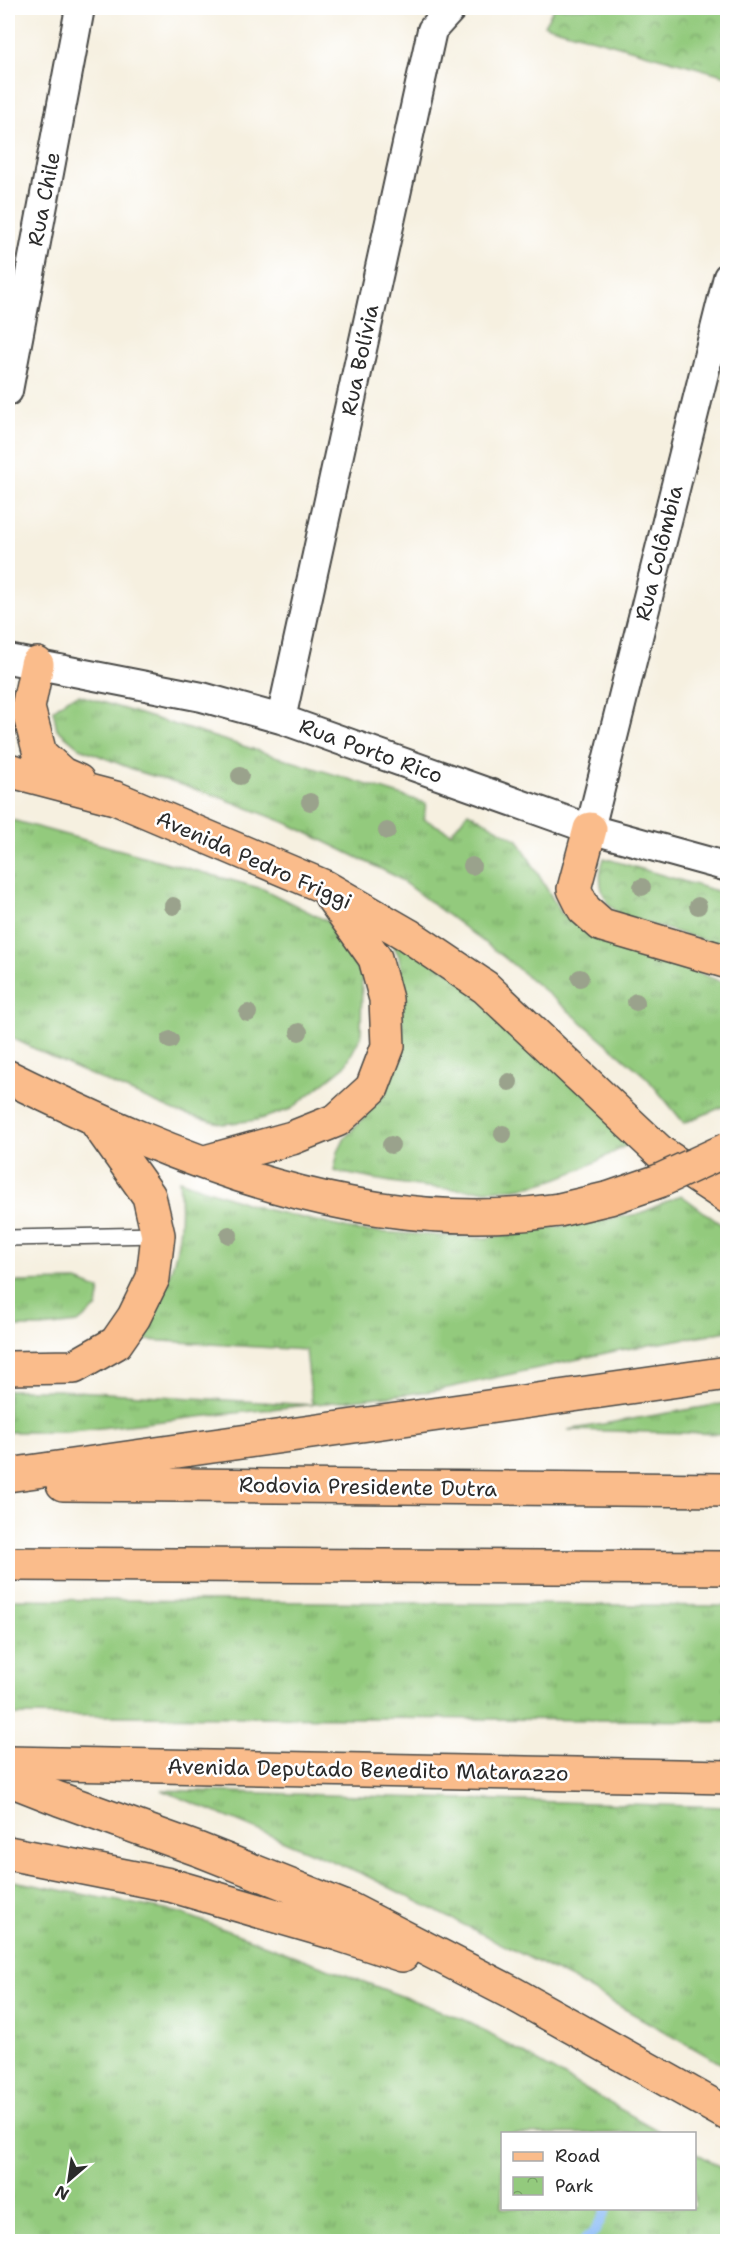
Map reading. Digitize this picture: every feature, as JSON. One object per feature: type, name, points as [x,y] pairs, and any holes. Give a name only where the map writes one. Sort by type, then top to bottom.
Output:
[{"type":"main road","points":[[22,661],[28,708],[40,754],[62,774],[115,798]]},
{"type":"main road","name":"Avenida Pedro Friggi","points":[[8,770],[115,798],[325,887],[408,935],[485,987],[661,1153],[728,1197]]},
{"type":"main road","points":[[590,829],[573,889],[584,909],[602,925],[728,962]]},
{"type":"main road","points":[[205,1162],[292,1138],[337,1120],[372,1088],[388,1046],[386,999],[375,958],[325,887]]},
{"type":"main road","points":[[8,1077],[95,1120],[205,1162],[304,1195],[385,1211],[463,1217],[523,1215],[559,1209],[610,1197],[659,1181],[728,1149]]},
{"type":"main road","points":[[8,1368],[74,1367],[116,1343],[134,1317],[153,1278],[158,1235],[149,1196],[95,1120]]},
{"type":"main road","points":[[8,1475],[728,1373]]},
{"type":"main road","name":"Rodovia Presidente Dutra","points":[[8,1483],[728,1490]]},
{"type":"main road","points":[[8,1564],[728,1568]]},
{"type":"main road","name":"Avenida Deputado Benedito Matarazzo","points":[[8,1763],[728,1777]]},
{"type":"main road","points":[[8,1779],[200,1850],[349,1909],[512,1993],[728,2114]]},
{"type":"main road","points":[[8,1853],[170,1885],[338,1934],[512,1993]]},
{"type":"street","name":"Rua Chile","points":[[8,391],[80,8]]},
{"type":"street","name":"Rua Bolívia","points":[[281,719],[432,30],[452,8]]},
{"type":"street","name":"Rua Colômbia","points":[[590,829],[728,277]]},
{"type":"street","name":"Rua Porto Rico","points":[[22,661],[202,697],[281,719],[590,829],[728,867]]},
{"type":"lane","points":[[8,1238],[158,1235]]},
{"type":"green space","points":[[554,8],[727,8],[727,76],[544,25]]},
{"type":"green space","points":[[79,695],[426,803],[424,819],[451,833],[468,812],[518,840],[561,913],[591,931],[727,984],[727,1105],[684,1123],[647,1078],[564,1007],[505,958],[395,876],[289,824],[217,796],[140,772],[80,748],[57,729],[53,710],[69,698]]},
{"type":"green space","points":[[8,819],[263,889],[327,921],[362,976],[361,1036],[345,1066],[291,1109],[257,1120],[223,1124],[177,1112],[8,1036]]},
{"type":"green space","points":[[604,858],[727,894],[727,947],[622,916],[609,904],[602,890],[600,875]]},
{"type":"green space","points":[[387,932],[458,977],[636,1140],[596,1162],[553,1180],[501,1189],[444,1189],[415,1186],[334,1171],[338,1152],[345,1138],[385,1094],[402,1034],[403,988],[399,956]]},
{"type":"green space","points":[[179,1180],[260,1208],[358,1231],[486,1238],[639,1214],[681,1195],[727,1229],[727,1331],[615,1351],[434,1391],[312,1405],[306,1350],[132,1339],[159,1297],[173,1265],[179,1237],[181,1208]]},
{"type":"green space","points":[[77,1281],[100,1290],[97,1307],[78,1323],[43,1327],[8,1327],[8,1282]]},
{"type":"green space","points":[[8,1390],[58,1390],[309,1405],[64,1432],[8,1432]]},
{"type":"green space","points":[[727,1403],[727,1434],[568,1430]]},
{"type":"green space","points":[[8,1599],[727,1606],[727,1721],[8,1715]]},
{"type":"green space","points":[[162,1790],[727,1807],[727,2067],[575,1981],[363,1874]]},
{"type":"green space","points":[[8,1880],[181,1913],[465,2020],[660,2132],[501,2132],[501,2210],[696,2210],[696,2153],[727,2171],[727,2241],[8,2241]]},
{"type":"waterway","points":[[582,2242],[595,2231],[606,2210]]}]
